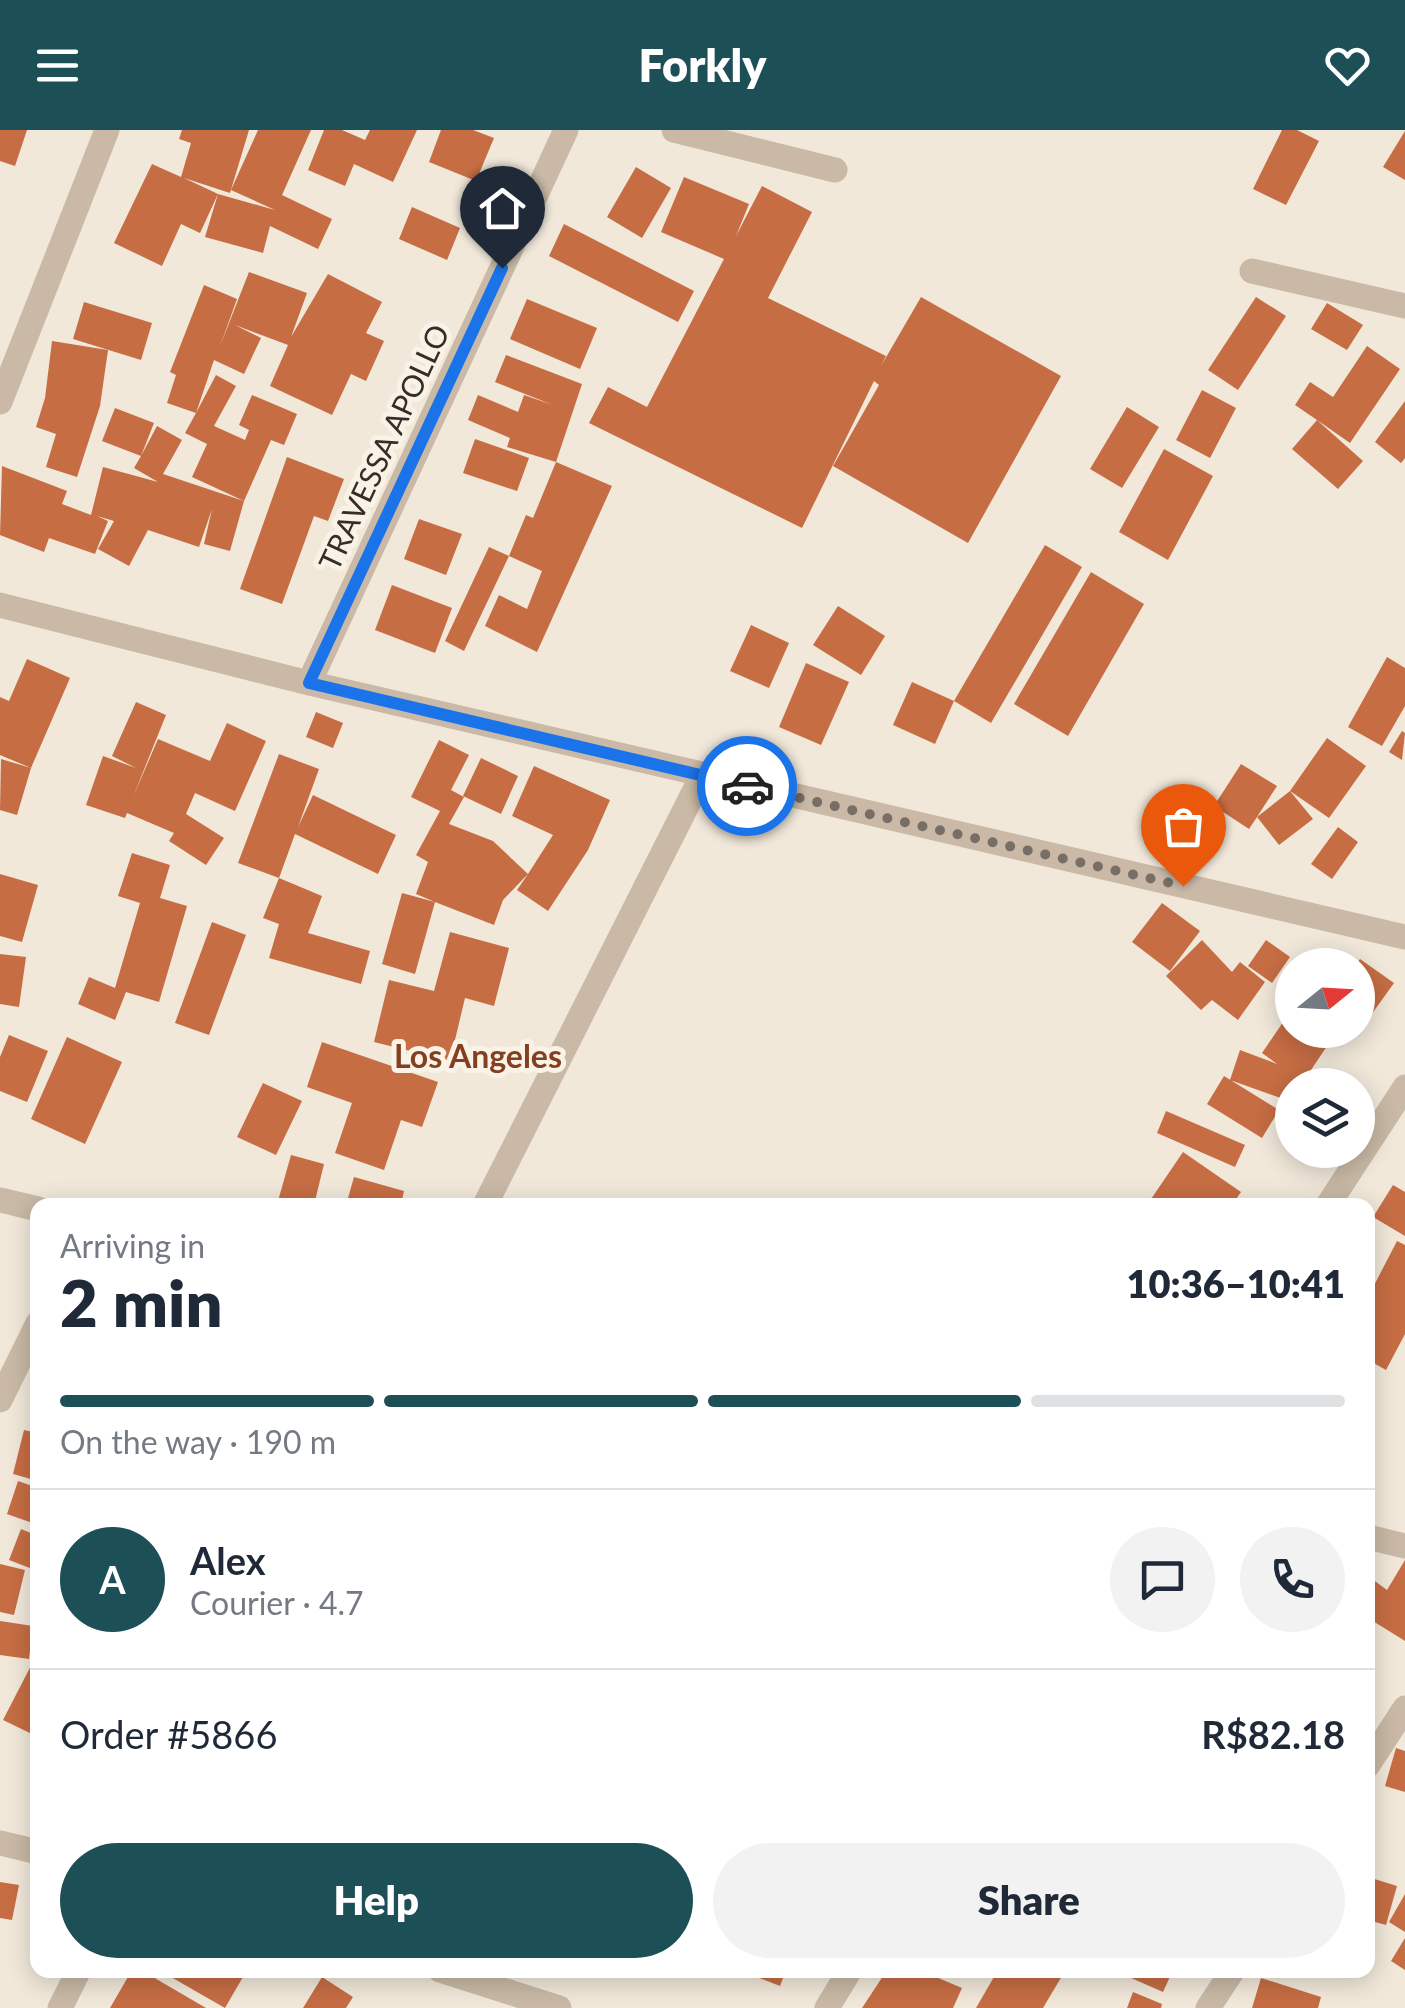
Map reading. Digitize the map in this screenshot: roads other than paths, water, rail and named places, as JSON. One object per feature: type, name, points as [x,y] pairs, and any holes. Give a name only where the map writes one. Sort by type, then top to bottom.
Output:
[{"type":"street","points":[[0,402],[107,130]]},
{"type":"street","name":"TRAVESSA APOLLO","points":[[309,683],[566,130]]},
{"type":"street","points":[[674,130],[835,170]]},
{"type":"street","points":[[1252,271],[1405,306]]},
{"type":"street","points":[[0,605],[702,776],[1405,937]]},
{"type":"street","points":[[489,1198],[702,776]]},
{"type":"street","points":[[1333,1198],[1405,1087]]},
{"type":"street","points":[[0,1200],[30,1207]]},
{"type":"street","points":[[0,1400],[30,1339]]},
{"type":"street","points":[[1375,1539],[1405,1546]]},
{"type":"street","points":[[1375,1755],[1405,1708]]},
{"type":"street","points":[[0,1843],[30,1850]]},
{"type":"street","points":[[60,2008],[76,1978]]},
{"type":"street","points":[[495,1978],[559,2008]]},
{"type":"street","points":[[827,2008],[845,1978]]},
{"type":"street","points":[[1208,2008],[1228,1978]]},
{"type":"district","name":"Los Angeles","points":[[478,1055]]}]
